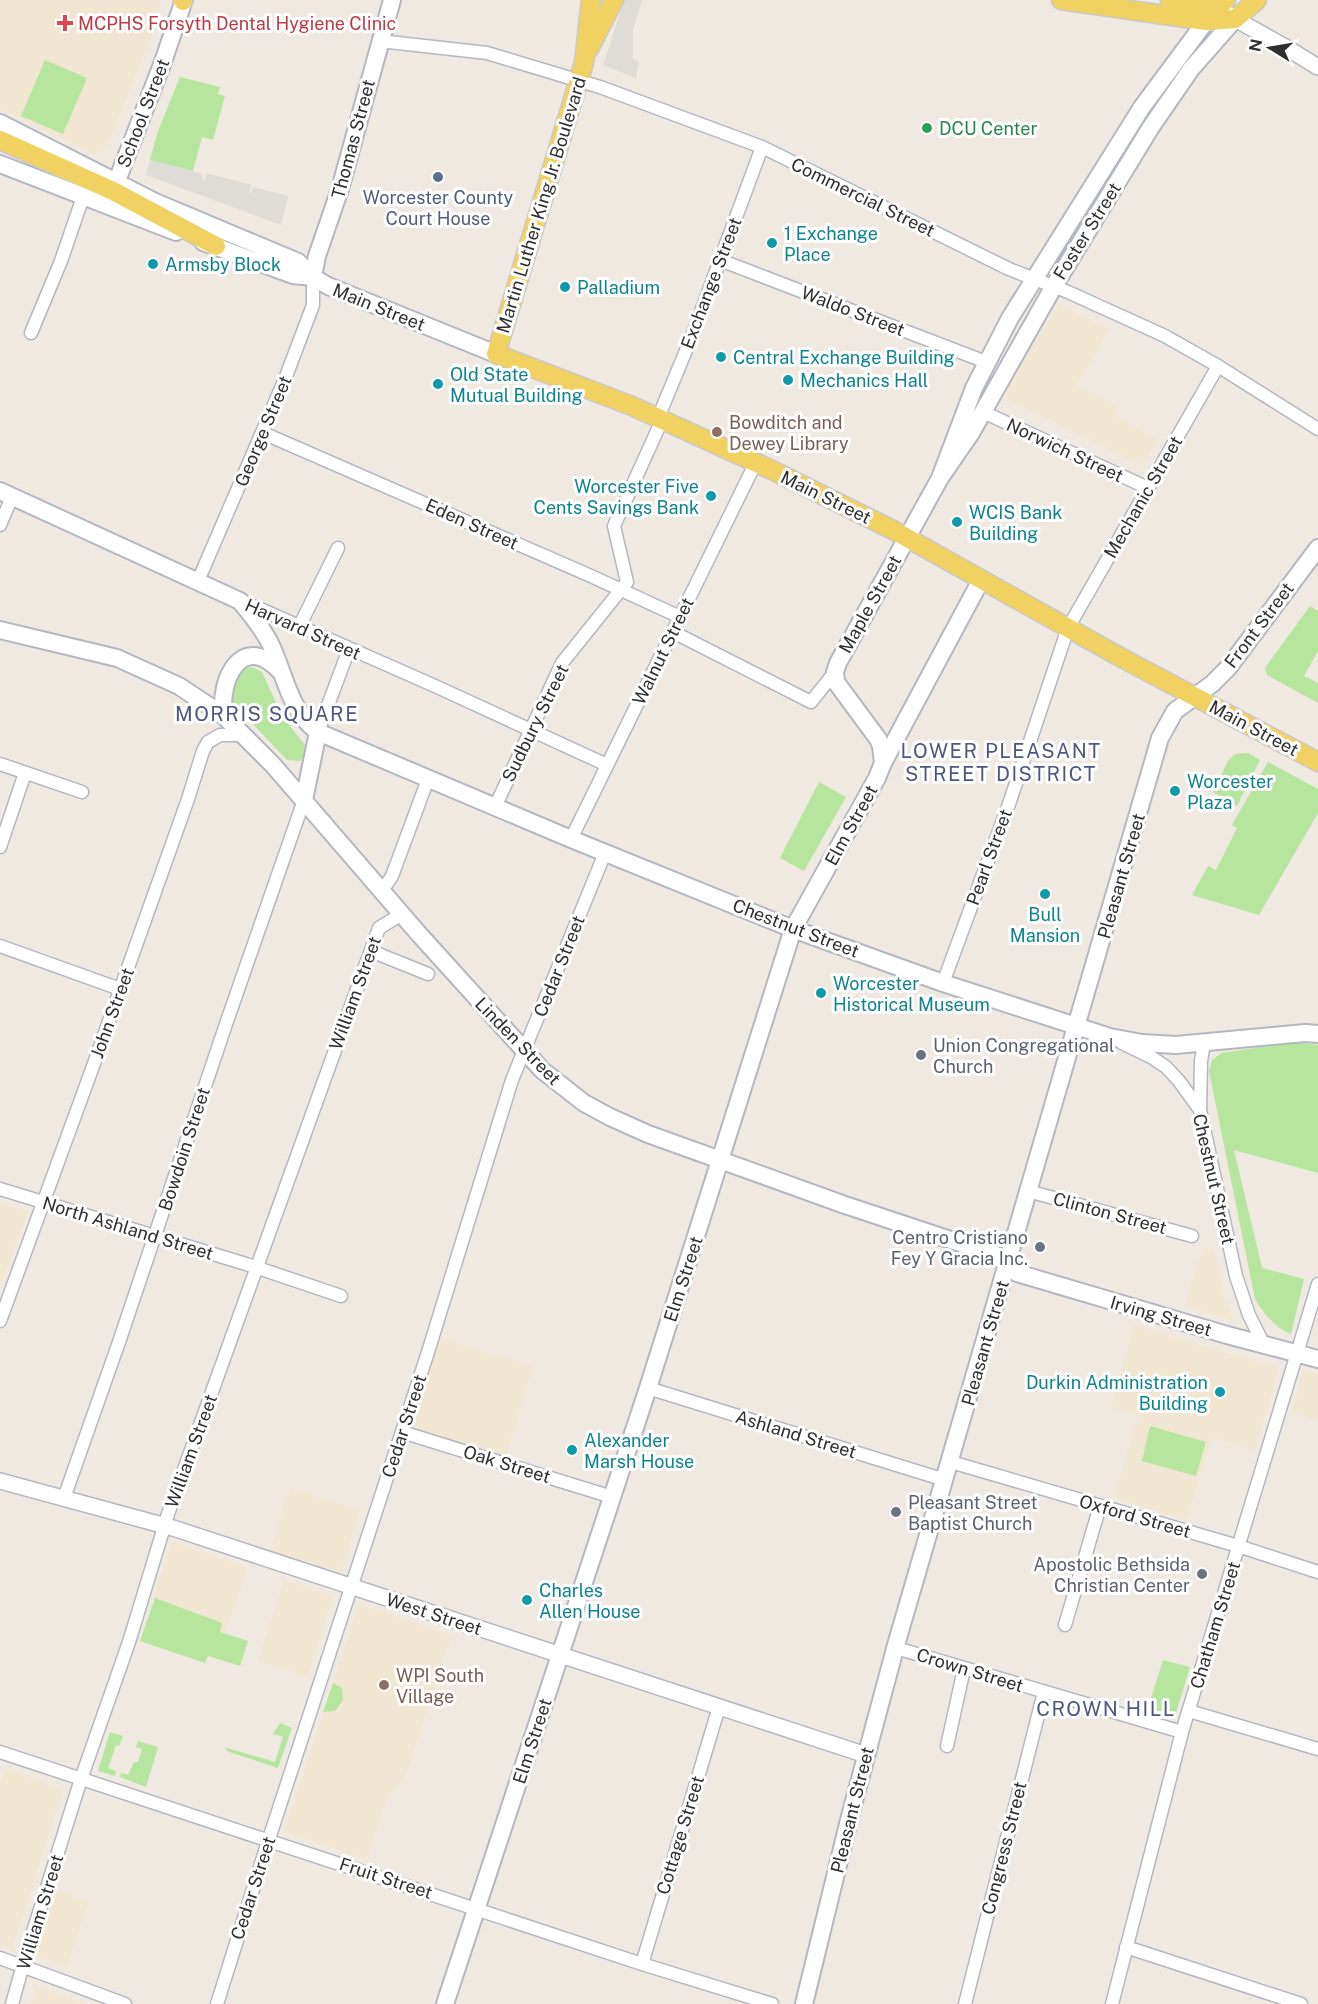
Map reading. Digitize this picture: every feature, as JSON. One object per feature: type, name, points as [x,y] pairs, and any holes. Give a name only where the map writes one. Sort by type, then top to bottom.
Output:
[{"type":"main road","name":"School Street","points":[[115,187],[164,62],[183,0]]},
{"type":"main road","name":"Thomas Street","points":[[313,277],[317,256],[340,189],[392,0]]},
{"type":"main road","name":"Martin Luther King Jr. Boulevard","points":[[586,56],[591,0]]},
{"type":"main road","name":"Martin Luther King Jr. Boulevard","points":[[496,354],[586,56],[614,0]]},
{"type":"main road","points":[[1061,0],[1206,21],[1235,19]]},
{"type":"main road","points":[[1170,0],[1222,4],[1235,19]]},
{"type":"main road","name":"Foster Street","points":[[907,537],[940,478],[960,451],[983,412],[1054,286],[1164,108],[1206,50],[1235,19],[1257,0]]},
{"type":"main road","name":"Foster Street","points":[[940,478],[974,388],[1010,318],[1142,107],[1206,21],[1222,4]]},
{"type":"main road","name":"Main Street","points":[[0,123],[115,187],[298,262],[313,277],[328,286],[632,406],[756,462],[907,537],[1068,628],[1318,762]]},
{"type":"main road","points":[[0,140],[115,187],[216,246]]},
{"type":"main road","name":"Main Street","points":[[0,164],[293,275],[313,277]]},
{"type":"main road","name":"Harvard Street","points":[[6,494],[240,601]]},
{"type":"main road","name":"Maple Street","points":[[883,763],[878,739],[839,687],[835,672],[844,650],[907,537]]},
{"type":"main road","name":"Front Street","points":[[1195,697],[1228,668],[1318,548]]},
{"type":"main road","name":"Elm Street","points":[[445,2004],[648,1388],[794,929],[877,778],[981,580]]},
{"type":"main road","points":[[240,601],[263,630],[295,705],[314,734],[312,763],[304,800]]},
{"type":"main road","name":"Linden Street","points":[[0,630],[117,658],[179,686],[224,716],[277,769],[402,914],[542,1070],[597,1111],[648,1134],[720,1160],[845,1205],[996,1255],[1007,1266]]},
{"type":"main road","points":[[224,716],[223,697],[231,670],[239,660],[250,656],[259,657],[269,661],[280,671]]},
{"type":"main road","name":"Pleasant Street","points":[[804,2004],[866,1755],[896,1648],[1160,738],[1174,711],[1195,697]]},
{"type":"main road","name":"Chestnut Street","points":[[314,734],[794,929],[943,983],[1110,1037]]},
{"type":"main road","points":[[277,769],[285,773],[299,773],[308,769],[312,763]]},
{"type":"main road","points":[[1110,1037],[1142,1043],[1176,1045],[1311,1034]]},
{"type":"main road","name":"Irving Street","points":[[1007,1266],[1017,1273],[1318,1359]]},
{"type":"street","points":[[1235,19],[1318,68]]},
{"type":"street","name":"Commercial Street","points":[[380,41],[487,53],[600,87],[762,147],[1009,269],[1133,320],[1218,366],[1318,429]]},
{"type":"street","name":"Exchange Street","points":[[660,419],[762,147]]},
{"type":"street","points":[[31,333],[61,261],[83,197]]},
{"type":"street","name":"Waldo Street","points":[[720,260],[986,362]]},
{"type":"street","name":"George Street","points":[[198,581],[263,433],[313,305],[313,277]]},
{"type":"street","name":"Mechanic Street","points":[[1068,628],[1218,366]]},
{"type":"street","name":"Norwich Street","points":[[983,412],[1148,489]]},
{"type":"street","points":[[622,590],[627,582],[614,526],[660,419]]},
{"type":"street","name":"Eden Street","points":[[263,433],[680,617]]},
{"type":"street","name":"Walnut Street","points":[[571,839],[756,462]]},
{"type":"street","points":[[0,525],[6,494]]},
{"type":"street","points":[[299,627],[338,548]]},
{"type":"street","name":"Sudbury Street","points":[[495,807],[562,663],[622,590]]},
{"type":"street","name":"Harvard Street","points":[[240,601],[438,687],[607,765]]},
{"type":"street","name":"Pearl Street","points":[[943,983],[1009,804],[1068,628]]},
{"type":"street","name":"Maple Street","points":[[673,632],[812,702],[835,672]]},
{"type":"street","points":[[314,734],[349,649]]},
{"type":"street","name":"John Street","points":[[0,1321],[205,746],[220,735],[245,735]]},
{"type":"street","points":[[0,764],[82,792]]},
{"type":"street","points":[[0,847],[25,773]]},
{"type":"street","points":[[382,891],[392,876],[428,779]]},
{"type":"street","name":"Bowdoin Street","points":[[64,1498],[304,800]]},
{"type":"street","name":"Cedar Street","points":[[217,2004],[268,1840],[402,1432],[512,1080],[605,853]]},
{"type":"street","name":"William Street","points":[[12,2004],[81,1779],[129,1642],[165,1525],[256,1267],[379,928],[402,914]]},
{"type":"street","points":[[0,946],[120,989]]},
{"type":"street","points":[[371,951],[428,974]]},
{"type":"street","name":"Chestnut Street","points":[[1110,1037],[1166,1067],[1200,1110],[1236,1276],[1249,1315],[1264,1345]]},
{"type":"street","points":[[1200,1110],[1201,1061],[1204,1043]]},
{"type":"street","name":"North Ashland Street","points":[[0,1189],[256,1267],[341,1296]]},
{"type":"street","name":"Clinton Street","points":[[1028,1191],[1192,1236]]},
{"type":"street","name":"Chatham Street","points":[[1112,2004],[1182,1732],[1318,1284]]},
{"type":"street","name":"Ashland Street","points":[[648,1388],[945,1480]]},
{"type":"street","name":"Oak Street","points":[[402,1432],[612,1497]]},
{"type":"street","name":"Oxford Street","points":[[951,1462],[1238,1546],[1318,1572]]},
{"type":"street","name":"West Street","points":[[0,1481],[165,1525],[866,1755]]},
{"type":"street","points":[[1065,1625],[1100,1506]]},
{"type":"street","name":"Crown Street","points":[[896,1648],[1182,1732]]},
{"type":"street","points":[[947,1746],[964,1669]]},
{"type":"street","name":"Congress Street","points":[[965,2004],[1044,1692]]},
{"type":"street","name":"Cottage Street","points":[[642,1964],[719,1707]]},
{"type":"street","points":[[1189,1711],[1318,1749]]},
{"type":"street","name":"Fruit Street","points":[[0,1752],[642,1964],[772,2004]]},
{"type":"street","points":[[1126,1947],[1301,2004]]},
{"type":"street","points":[[0,1958],[124,2004]]},
{"type":"shaded area","points":[[0,0],[161,0],[156,25],[106,148],[94,154],[0,109]]},
{"type":"shaded area","points":[[624,0],[642,0],[633,30],[633,59],[639,62],[636,78],[603,65]]},
{"type":"shaded area","points":[[150,160],[203,174],[202,180],[204,181],[207,173],[252,185],[249,193],[253,187],[288,196],[281,225],[146,175]]},
{"type":"shaded area","points":[[1059,304],[1109,329],[1077,385],[1117,407],[1114,414],[1157,440],[1142,465],[1007,399],[1006,391]]},
{"type":"shaded area","points":[[0,1202],[28,1211],[0,1287]]},
{"type":"shaded area","points":[[1203,1247],[1214,1249],[1224,1297],[1234,1321],[1185,1306]]},
{"type":"shaded area","points":[[1134,1326],[1279,1368],[1255,1450],[1212,1437],[1187,1520],[1114,1498],[1138,1415],[1111,1407]]},
{"type":"shaded area","points":[[439,1338],[533,1367],[506,1456],[412,1427]]},
{"type":"shaded area","points":[[1303,1370],[1318,1374],[1318,1420],[1292,1412]]},
{"type":"shaded area","points":[[290,1488],[360,1510],[341,1572],[270,1550]]},
{"type":"shaded area","points":[[172,1542],[247,1568],[225,1633],[188,1620],[190,1612],[153,1600]]},
{"type":"shaded area","points":[[284,1580],[333,1596],[307,1677],[258,1661]]},
{"type":"shaded area","name":"WPI South Village","points":[[359,1604],[451,1636],[405,1777],[387,1796],[366,1859],[284,1832]]},
{"type":"shaded area","points":[[5,1770],[63,1790],[12,1949],[0,1945],[0,1785]]},
{"type":"shaded area","points":[[57,1891],[89,1901],[67,1967],[36,1956]]},
{"type":"shaded area","points":[[36,1987],[85,2004],[31,2004]]},
{"type":"green space","points":[[45,60],[87,78],[63,134],[21,116]]},
{"type":"green space","points":[[180,77],[220,87],[218,94],[225,96],[213,140],[202,137],[193,171],[150,160],[158,131]]},
{"type":"green space","points":[[1310,606],[1318,611],[1318,651],[1304,676],[1318,683],[1318,703],[1267,675],[1265,668]]},
{"type":"green space","points":[[252,667],[262,672],[282,716],[305,745],[304,757],[300,761],[287,760],[233,703],[239,675]]},
{"type":"green space","points":[[1248,753],[1260,760],[1237,806],[1213,792],[1228,761],[1235,754]]},
{"type":"green space","points":[[1268,762],[1318,789],[1318,813],[1259,915],[1192,895],[1208,866],[1216,870],[1237,828],[1232,825]]},
{"type":"green space","points":[[819,782],[846,797],[804,871],[780,858]]},
{"type":"green space","points":[[1294,1042],[1318,1045],[1318,1173],[1234,1150],[1262,1268],[1304,1279],[1291,1334],[1270,1320],[1255,1299],[1209,1071],[1212,1060],[1222,1053]]},
{"type":"green space","points":[[1150,1426],[1206,1442],[1196,1476],[1142,1461]]},
{"type":"green space","points":[[155,1598],[222,1623],[220,1632],[248,1641],[240,1666],[208,1656],[205,1663],[140,1641]]},
{"type":"green space","points":[[1163,1660],[1190,1667],[1175,1716],[1148,1708]]},
{"type":"green space","points":[[333,1683],[342,1688],[343,1700],[335,1711],[323,1712]]},
{"type":"green space","points":[[280,1723],[292,1728],[278,1768],[229,1752],[224,1747],[275,1762],[283,1737],[273,1734]]},
{"type":"green space","points":[[110,1732],[123,1736],[119,1746],[116,1745],[108,1768],[116,1771],[115,1776],[98,1771]]},
{"type":"green space","points":[[138,1741],[158,1747],[146,1787],[120,1777],[121,1773],[128,1775],[134,1762],[138,1762],[142,1749],[136,1747]]},
{"type":"place","name":"MCPHS Forsyth Dental Hygiene Clinic","points":[[65,23]]},
{"type":"place","name":"DCU Center","points":[[927,128]]},
{"type":"place","name":"Worcester County Court House","points":[[438,177]]},
{"type":"place","name":"1 Exchange Place","points":[[772,243]]},
{"type":"place","name":"Armsby Block","points":[[153,264]]},
{"type":"place","name":"Palladium","points":[[565,287]]},
{"type":"place","name":"Central Exchange Building","points":[[721,357]]},
{"type":"place","name":"Mechanics Hall","points":[[788,380]]},
{"type":"place","name":"Old State Mutual Building","points":[[438,384]]},
{"type":"place","name":"Bowditch and Dewey Library","points":[[717,432]]},
{"type":"place","name":"Worcester Five Cents Savings Bank","points":[[711,496]]},
{"type":"place","name":"WCIS Bank Building","points":[[957,522]]},
{"type":"place","name":"Worcester Plaza","points":[[1175,791]]},
{"type":"place","name":"Bull Mansion","points":[[1045,894]]},
{"type":"place","name":"Worcester Historical Museum","points":[[821,993]]},
{"type":"place","name":"Union Congregational Church","points":[[921,1055]]},
{"type":"place","name":"Centro Cristiano Fey Y Gracia Inc.","points":[[1040,1247]]},
{"type":"place","name":"Durkin Administration Building","points":[[1220,1392]]},
{"type":"place","name":"Alexander Marsh House","points":[[572,1450]]},
{"type":"place","name":"Pleasant Street Baptist Church","points":[[896,1512]]},
{"type":"place","name":"Apostolic Bethsida Christian Center","points":[[1202,1574]]},
{"type":"place","name":"Charles Allen House","points":[[527,1600]]},
{"type":"place","name":"WPI South Village","points":[[384,1685]]},
{"type":"district","name":"MORRIS SQUARE","points":[[267,714]]},
{"type":"district","name":"LOWER PLEASANT STREET DISTRICT","points":[[1001,762]]},
{"type":"district","name":"CROWN HILL","points":[[1106,1709]]}]
